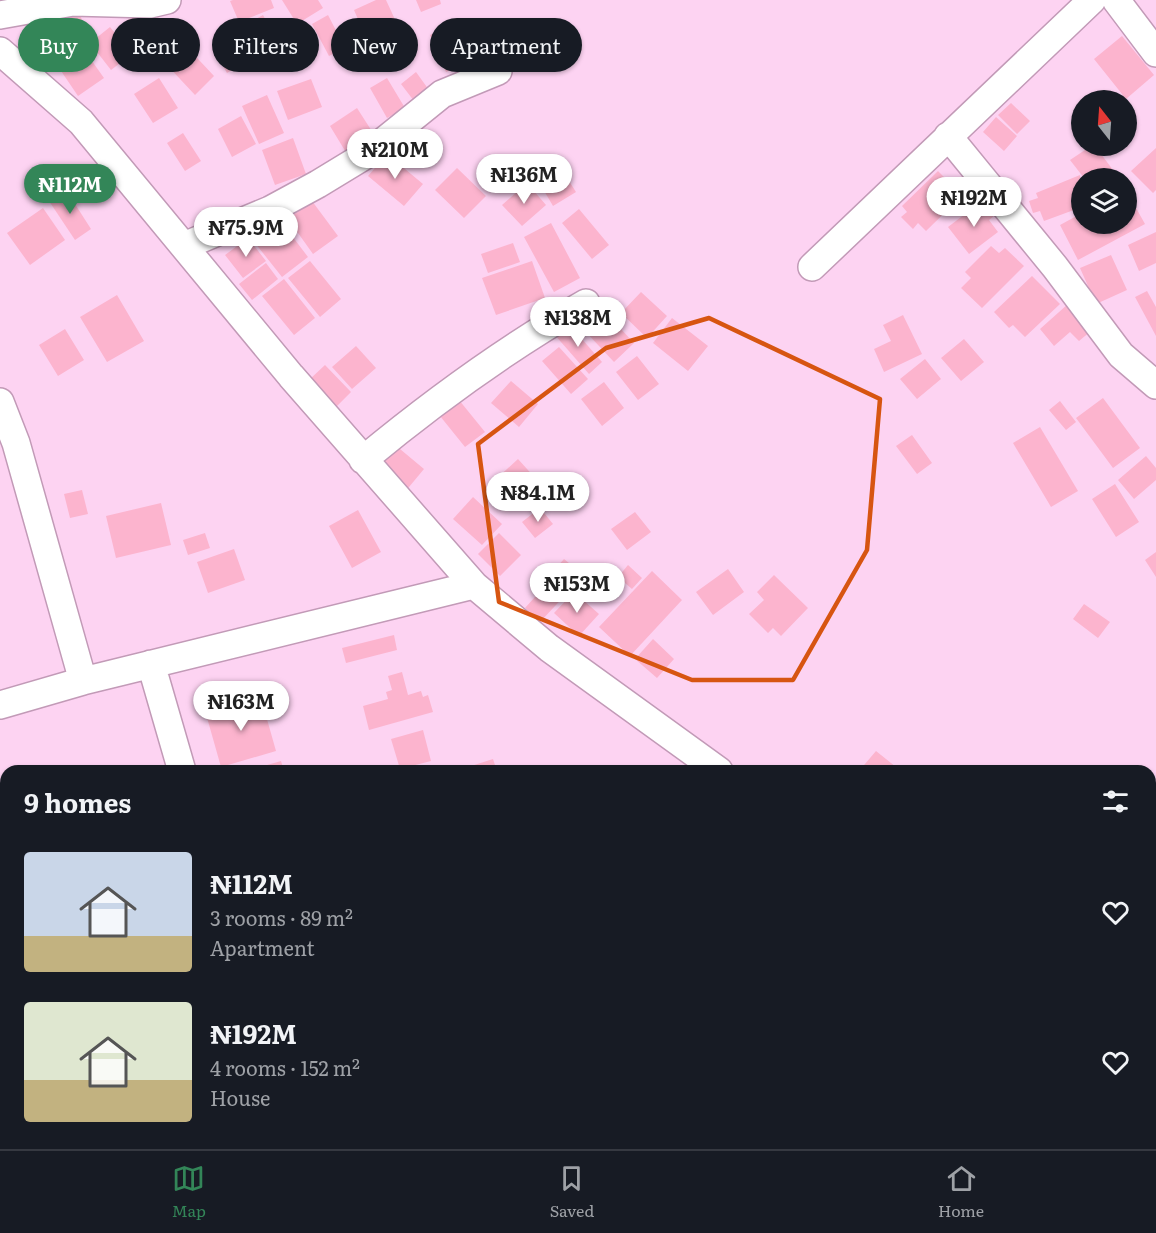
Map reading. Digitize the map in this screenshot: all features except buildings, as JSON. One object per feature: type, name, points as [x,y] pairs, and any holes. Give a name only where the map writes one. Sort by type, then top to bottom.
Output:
[{"type":"street","points":[[0,15],[73,2],[150,4],[167,0]]},
{"type":"street","points":[[812,267],[1092,0]]},
{"type":"street","points":[[1116,0],[1156,53]]},
{"type":"street","points":[[0,51],[81,123],[363,460],[474,585],[549,648],[711,765]]},
{"type":"street","points":[[184,246],[270,210],[318,184],[369,153],[442,94],[496,72]]},
{"type":"street","points":[[948,136],[1055,267],[1121,355],[1156,385]]},
{"type":"street","points":[[363,460],[401,429],[523,339],[586,303]]},
{"type":"street","points":[[0,402],[16,443],[83,681]]},
{"type":"street","points":[[0,705],[83,681],[474,585]]},
{"type":"street","points":[[151,664],[180,765]]},
{"type":"highlighted area","points":[[709,318],[880,399],[867,550],[793,680],[692,680],[499,602],[478,444],[606,348]]}]
